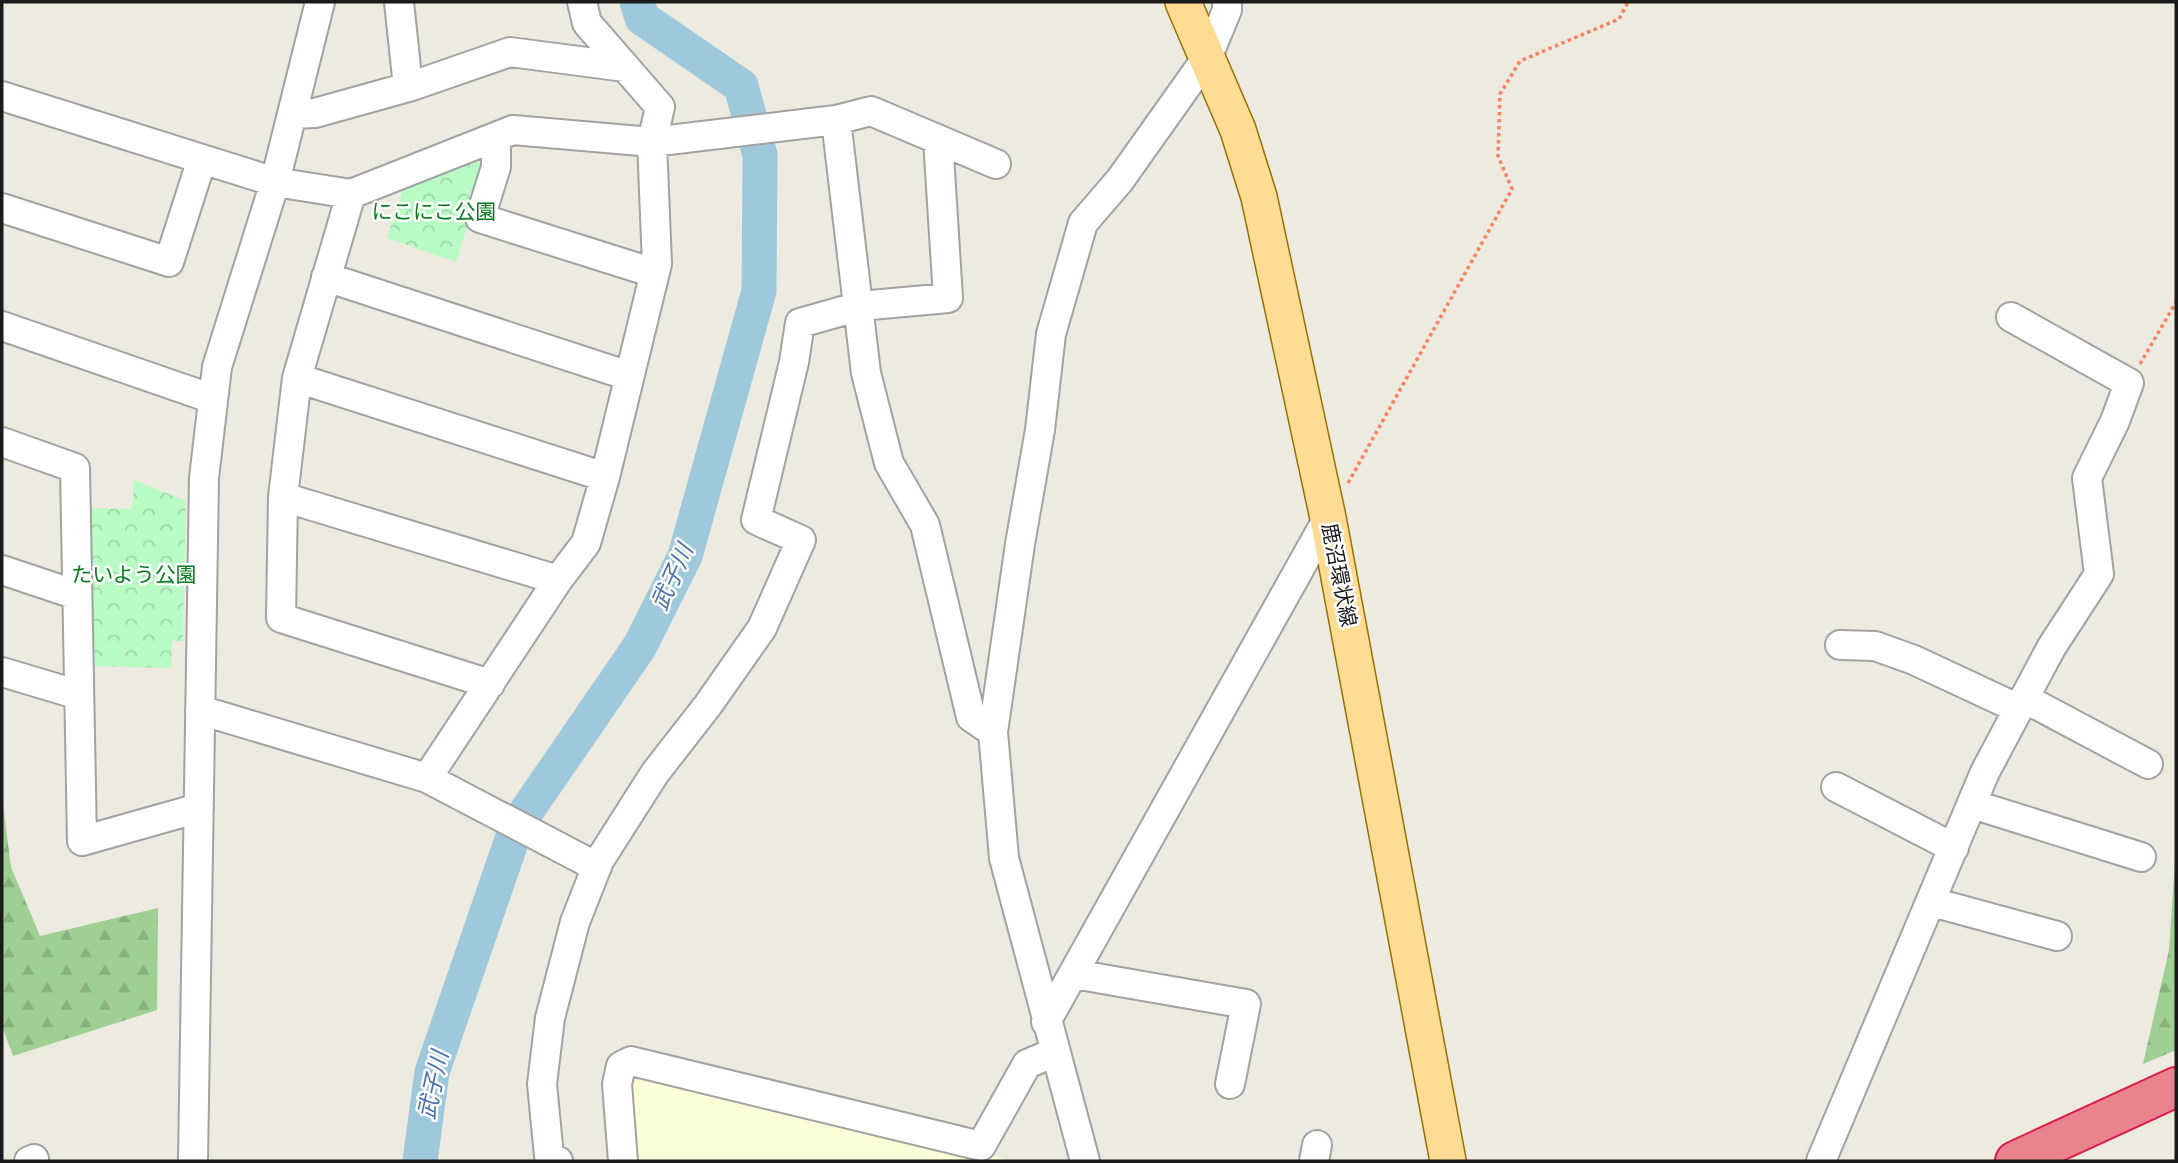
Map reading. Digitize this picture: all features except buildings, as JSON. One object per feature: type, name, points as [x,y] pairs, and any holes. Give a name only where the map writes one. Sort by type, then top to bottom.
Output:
[{"type":"highway","points":[[2015,1161],[2176,1087]]},
{"type":"main road","name":"鹿沼環状線","points":[[1183,2],[1238,130],[1259,197],[1328,518],[1448,1161]]},
{"type":"street","points":[[193,1161],[204,478],[217,367],[275,182],[320,2]]},
{"type":"street","points":[[399,2],[408,87]]},
{"type":"street","points":[[428,778],[558,580],[586,543],[605,477],[657,264],[652,142],[660,107],[587,23],[582,2]]},
{"type":"street","points":[[1085,1161],[1004,858],[992,732],[1040,430],[1051,334],[1083,223],[1120,180],[1208,56],[1227,10],[1227,2]]},
{"type":"street","points":[[292,114],[315,113],[408,87],[510,52],[625,67]]},
{"type":"street","points":[[2,96],[275,182],[351,194],[513,130],[652,142],[836,120],[871,111],[996,164]]},
{"type":"street","points":[[836,120],[866,373],[889,463],[925,525],[971,717],[992,732]]},
{"type":"street","points":[[496,137],[496,167],[480,218],[654,273]]},
{"type":"street","points":[[558,1161],[550,1156],[542,1084],[548,1031],[575,922],[597,867],[655,773],[708,705],[762,628],[801,540],[756,520],[794,362],[800,323],[860,306],[948,298],[937,139]]},
{"type":"street","points":[[2,208],[169,261],[202,159]]},
{"type":"street","points":[[351,194],[296,378],[283,497],[281,618],[490,684]]},
{"type":"street","points":[[327,277],[629,376]]},
{"type":"street","points":[[1821,1161],[1985,772],[2051,648],[2099,574],[2087,478],[2115,421],[2129,383],[2011,317]]},
{"type":"street","points":[[2,326],[213,399]]},
{"type":"street","points":[[296,378],[605,477]]},
{"type":"street","points":[[2,442],[75,468],[82,841],[199,808]]},
{"type":"street","points":[[283,497],[558,580]]},
{"type":"street","points":[[1046,1022],[1328,518]]},
{"type":"street","points":[[2,570],[77,595]]},
{"type":"street","points":[[1840,645],[1875,646],[1901,656],[2022,704],[2148,764]]},
{"type":"street","points":[[2,672],[79,695]]},
{"type":"street","points":[[200,710],[428,778],[597,867]]},
{"type":"street","points":[[1836,787],[1954,848]]},
{"type":"street","points":[[1972,804],[2141,857]]},
{"type":"street","points":[[1931,902],[2057,936]]},
{"type":"street","points":[[1074,974],[1246,1004],[1230,1084]]},
{"type":"street","points":[[623,1161],[617,1084],[621,1066],[631,1061],[981,1146],[1027,1064],[1055,1052]]},
{"type":"path","points":[[1328,518],[1512,189],[1498,156],[1500,94],[1520,61],[1619,19],[1628,2]]},
{"type":"path","points":[[2129,383],[2176,302]]},
{"type":"shaded area","points":[[633,1069],[1012,1161],[634,1161],[629,1078]]},
{"type":"green space","name":"にこにこ公園","points":[[470,157],[485,168],[456,262],[387,238],[407,178]]},
{"type":"green space","name":"たいよう公園","points":[[134,480],[186,501],[183,641],[172,641],[171,668],[83,666],[86,508],[132,509]]},
{"type":"green space","points":[[2,798],[11,867],[40,936],[158,908],[157,1010],[13,1056],[2,1026]]},
{"type":"green space","points":[[2176,846],[2176,1050],[2143,1064],[2169,950]]},
{"type":"waterway","name":"武子川","points":[[420,1161],[432,1072],[517,825],[640,646],[685,556],[759,291],[760,155],[741,86],[642,18],[637,2]]}]
